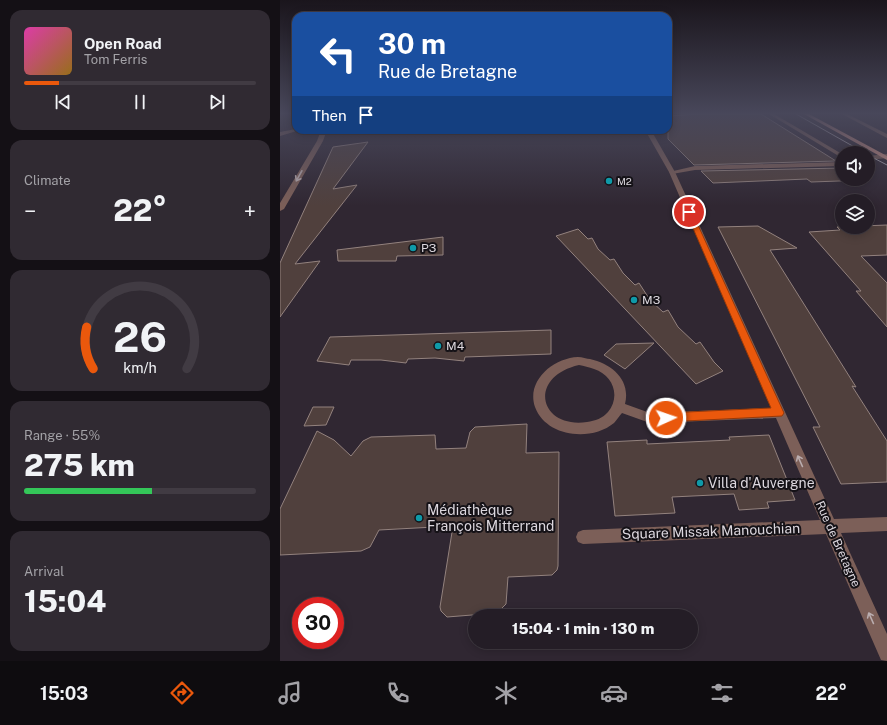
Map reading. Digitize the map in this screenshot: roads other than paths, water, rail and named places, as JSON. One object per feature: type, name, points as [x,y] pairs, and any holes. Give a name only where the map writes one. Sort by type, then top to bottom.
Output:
[{"type":"main road","points":[[866,145],[886,155]]},
{"type":"main road","points":[[869,145],[886,155]]},
{"type":"street","points":[[280,209],[306,162],[317,145]]},
{"type":"street","name":"Rue de Bretagne","points":[[656,145],[672,172],[778,413],[887,654]]},
{"type":"street","points":[[823,145],[835,152]]},
{"type":"street","points":[[875,157],[886,155]]},
{"type":"street","points":[[672,172],[695,168],[835,164]]},
{"type":"street","points":[[579,361],[597,364],[606,368],[614,375],[619,383],[622,393],[619,407],[617,412],[609,420],[599,426],[586,429],[574,429],[561,426],[551,420],[539,403],[541,384],[546,375],[564,364],[579,361]]},
{"type":"street","points":[[619,407],[650,418],[778,413]]},
{"type":"street","name":"Square Missak Manouchian","points":[[583,537],[887,524]]},
{"type":"tram line","points":[[875,159],[887,165]]},
{"type":"place","name":"M2","points":[[609,181]]},
{"type":"place","name":"P3","points":[[413,248]]},
{"type":"place","name":"M3","points":[[634,300]]},
{"type":"place","name":"M4","points":[[438,346]]},
{"type":"place","name":"Villa d'Auvergne","points":[[700,483]]},
{"type":"place","name":"Médiathèque François Mitterrand","points":[[419,518]]}]
